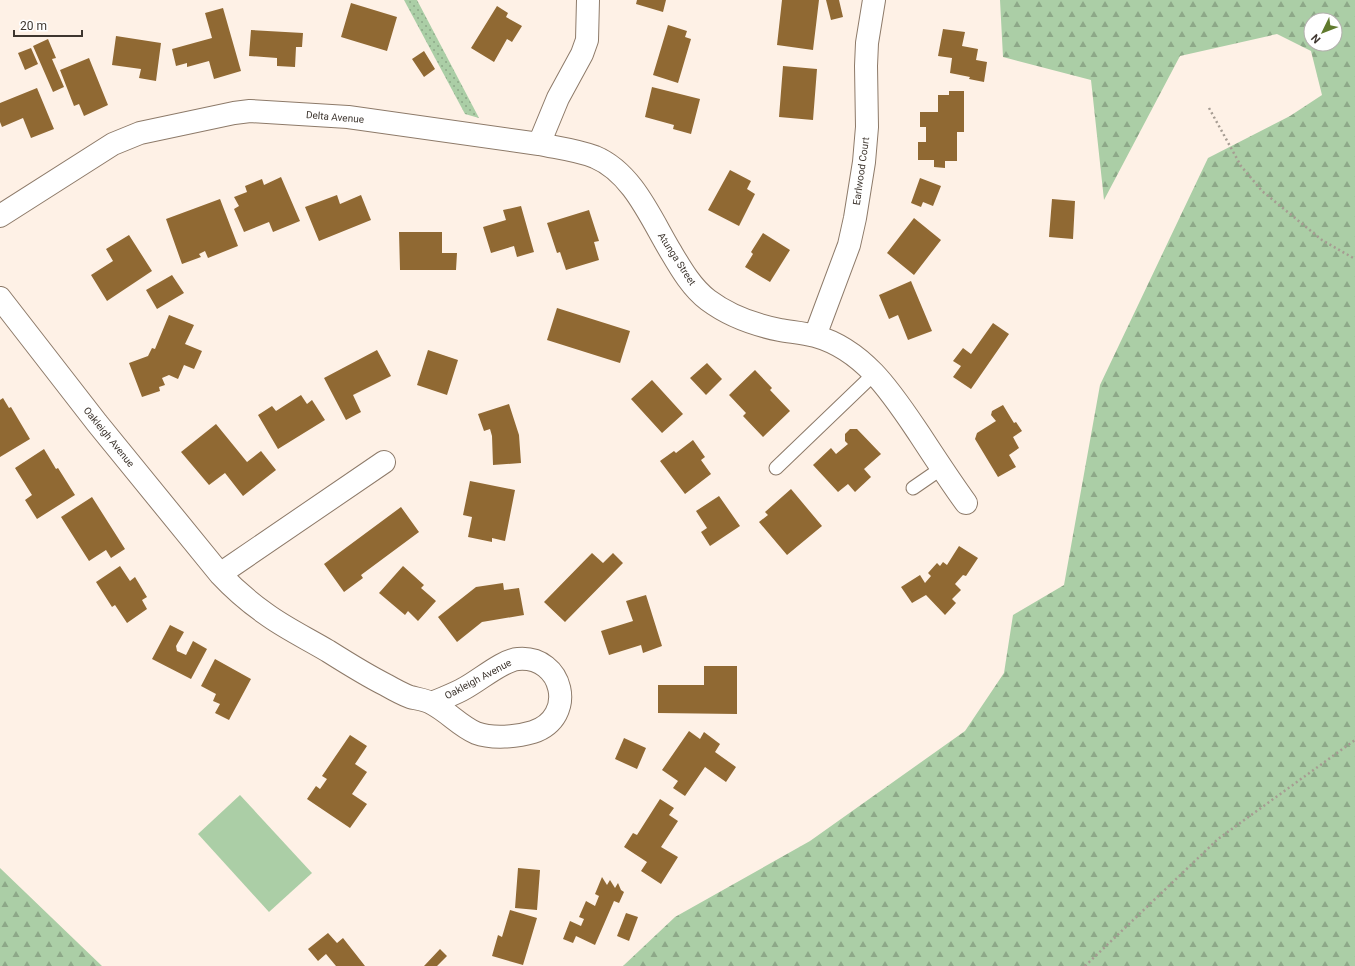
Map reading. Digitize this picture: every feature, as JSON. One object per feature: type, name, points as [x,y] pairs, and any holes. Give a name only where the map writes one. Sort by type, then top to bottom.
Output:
[{"type":"street","points":[[539,144],[558,98],[582,54],[586,40],[588,0]]},
{"type":"street","name":"Earlwood Court","points":[[815,336],[849,245],[855,218],[864,162],[867,127],[866,66],[874,0]]},
{"type":"street","name":"Delta Avenue","points":[[0,216],[113,144],[126,138],[140,132],[234,112],[250,111],[348,117],[539,144]]},
{"type":"street","name":"Atunga Street","points":[[539,144],[580,152],[596,158],[613,168],[627,181],[642,202],[682,270],[694,286],[707,299],[722,309],[759,325],[778,330],[815,336],[839,346],[859,359],[875,373],[897,402],[966,503]]},
{"type":"street","name":"Oakleigh Avenue","points":[[0,298],[97,423],[220,574],[238,592],[266,614],[384,685],[408,696],[432,703],[476,733],[494,736],[513,736],[537,730],[546,726],[554,718],[560,707],[561,696],[559,684],[552,673],[542,665],[530,660],[517,659],[505,663],[465,688],[432,703]]},
{"type":"street","points":[[220,574],[384,462]]},
{"type":"lane","points":[[776,468],[875,373]]},
{"type":"lane","points":[[912,488],[942,468]]},
{"type":"path","points":[[1209,108],[1241,166],[1262,191],[1322,240],[1355,259]]},
{"type":"path","points":[[1085,966],[1218,839],[1355,740]]},
{"type":"green space","points":[[404,0],[417,0],[479,118],[465,114]]},
{"type":"green space","points":[[1000,0],[1355,0],[1355,966],[623,966],[675,917],[810,841],[965,731],[1004,673],[1013,615],[1064,585],[1100,385],[1208,158],[1290,116],[1322,95],[1311,52],[1343,52],[1343,12],[1303,12],[1303,47],[1277,34],[1180,56],[1104,200],[1091,80],[1003,57]]},
{"type":"green space","points":[[240,795],[312,873],[269,912],[198,834]]},
{"type":"green space","points":[[0,868],[102,966],[0,966]]},
{"type":"building","points":[[637,0],[666,0],[663,12],[636,4]]},
{"type":"building","points":[[782,0],[819,0],[813,50],[777,45]]},
{"type":"building","points":[[826,0],[839,0],[843,17],[831,20]]},
{"type":"building","points":[[351,3],[397,17],[387,51],[341,37]]},
{"type":"building","points":[[497,6],[508,13],[506,17],[522,26],[512,42],[507,39],[494,62],[471,48]]},
{"type":"building","points":[[223,8],[241,71],[214,79],[209,61],[187,67],[187,63],[176,66],[172,49],[212,38],[205,13]]},
{"type":"building","points":[[668,25],[687,31],[685,37],[691,39],[678,83],[653,75]]},
{"type":"building","points":[[943,29],[965,32],[962,46],[978,49],[976,60],[987,62],[984,82],[969,79],[970,77],[950,73],[952,58],[938,56]]},
{"type":"building","points":[[251,30],[303,33],[302,47],[296,47],[295,67],[277,66],[277,58],[249,56]]},
{"type":"building","points":[[116,36],[161,43],[156,81],[139,78],[141,69],[112,65]]},
{"type":"building","points":[[48,39],[56,58],[52,59],[64,87],[53,92],[33,46]]},
{"type":"building","points":[[31,48],[38,64],[25,70],[18,53]]},
{"type":"building","points":[[424,51],[435,69],[424,77],[412,59]]},
{"type":"building","points":[[89,58],[108,105],[84,116],[79,104],[74,106],[60,70]]},
{"type":"building","points":[[783,66],[817,69],[813,120],[779,117]]},
{"type":"building","points":[[652,87],[700,99],[691,134],[673,129],[674,125],[645,117]]},
{"type":"building","points":[[37,88],[54,129],[31,138],[23,118],[2,127],[0,122],[0,103]]},
{"type":"building","points":[[949,91],[964,91],[964,132],[957,132],[957,161],[945,161],[945,168],[934,167],[934,160],[918,160],[918,142],[926,142],[926,127],[920,127],[920,112],[938,112],[938,95],[949,95]]},
{"type":"building","points":[[730,170],[751,181],[747,189],[755,194],[739,226],[708,210]]},
{"type":"building","points":[[281,177],[300,221],[273,232],[269,222],[244,232],[234,209],[239,206],[234,197],[247,192],[245,186],[262,179],[264,185]]},
{"type":"building","points":[[920,178],[941,186],[933,206],[923,202],[921,207],[911,203]]},
{"type":"building","points":[[337,195],[340,204],[361,195],[371,220],[319,241],[305,207]]},
{"type":"building","points":[[220,199],[238,246],[208,258],[205,251],[199,254],[201,257],[182,264],[166,219]]},
{"type":"building","points":[[1052,199],[1075,201],[1073,239],[1049,237]]},
{"type":"building","points":[[521,206],[534,252],[517,257],[514,246],[491,253],[483,227],[506,220],[503,210]]},
{"type":"building","points":[[589,210],[599,241],[594,242],[599,260],[566,270],[560,252],[557,253],[547,223]]},
{"type":"building","points":[[914,218],[941,240],[914,275],[887,253]]},
{"type":"building","points":[[399,232],[442,232],[442,253],[457,253],[456,270],[400,270]]},
{"type":"building","points":[[763,233],[790,250],[770,282],[745,267],[753,254],[751,252]]},
{"type":"building","points":[[129,235],[152,271],[107,301],[91,275],[113,261],[106,249]]},
{"type":"building","points":[[172,275],[184,293],[157,309],[146,290]]},
{"type":"building","points":[[911,281],[932,331],[908,340],[898,315],[889,319],[879,295]]},
{"type":"building","points":[[557,308],[630,331],[620,363],[547,340]]},
{"type":"building","points":[[169,315],[194,325],[185,344],[202,351],[194,369],[184,365],[178,379],[169,375],[162,378],[165,385],[159,387],[160,391],[142,397],[129,363],[148,356],[152,348],[155,349]]},
{"type":"building","points":[[993,323],[1009,334],[971,389],[953,377],[961,366],[953,361],[963,348],[971,354]]},
{"type":"building","points":[[377,350],[391,376],[353,395],[361,412],[346,420],[324,378]]},
{"type":"building","points":[[428,350],[458,360],[447,395],[417,385]]},
{"type":"building","points":[[707,363],[722,379],[706,395],[690,378]]},
{"type":"building","points":[[755,370],[772,388],[770,390],[790,411],[763,437],[743,416],[746,413],[729,395]]},
{"type":"building","points":[[652,380],[683,414],[662,433],[631,399]]},
{"type":"building","points":[[301,395],[307,404],[312,400],[325,420],[278,449],[258,415],[272,406],[276,411]]},
{"type":"building","points":[[3,398],[9,408],[11,407],[30,439],[0,457],[0,400]]},
{"type":"building","points":[[509,404],[519,435],[521,463],[493,465],[492,436],[490,429],[484,431],[478,414]]},
{"type":"building","points":[[1003,405],[1014,423],[1016,422],[1022,431],[1013,437],[1019,448],[1009,455],[1016,467],[998,477],[975,439],[977,433],[996,421],[991,415],[992,411]]},
{"type":"building","points":[[216,424],[247,462],[261,451],[276,470],[243,496],[225,473],[209,485],[181,452]]},
{"type":"building","points":[[850,429],[857,429],[881,454],[864,469],[871,477],[855,492],[848,484],[838,492],[813,465],[831,448],[836,454],[848,444],[845,441],[845,434]]},
{"type":"building","points":[[693,440],[705,457],[701,460],[711,474],[685,494],[660,461],[674,451],[676,453]]},
{"type":"building","points":[[44,449],[56,469],[58,468],[75,495],[37,519],[25,500],[32,495],[15,468]]},
{"type":"building","points":[[470,481],[515,490],[505,541],[492,538],[492,542],[468,537],[472,517],[463,515]]},
{"type":"building","points":[[791,489],[822,526],[787,555],[759,522],[768,515],[765,512]]},
{"type":"building","points":[[719,496],[740,526],[710,546],[701,532],[707,528],[696,511]]},
{"type":"building","points":[[92,497],[125,549],[111,558],[106,550],[89,561],[61,517]]},
{"type":"building","points":[[401,507],[419,532],[361,575],[363,578],[344,592],[324,564]]},
{"type":"building","points":[[959,546],[978,558],[966,576],[963,575],[955,584],[961,590],[952,599],[956,603],[945,615],[926,595],[912,603],[901,587],[920,575],[925,583],[931,576],[928,573],[937,563],[940,566],[943,562],[947,565]]},
{"type":"building","points":[[592,553],[603,563],[613,553],[623,563],[565,622],[544,602]]},
{"type":"building","points":[[120,566],[130,581],[135,577],[147,597],[142,600],[147,609],[127,623],[115,605],[112,607],[96,582]]},
{"type":"building","points":[[403,566],[424,585],[421,588],[436,601],[418,621],[408,611],[405,615],[379,593]]},
{"type":"building","points":[[503,583],[504,590],[519,588],[524,615],[482,622],[457,642],[438,617],[476,587]]},
{"type":"building","points":[[646,595],[662,646],[643,653],[641,645],[609,655],[601,631],[633,621],[626,601]]},
{"type":"building","points":[[170,625],[184,632],[176,646],[177,651],[186,655],[193,641],[207,649],[191,679],[152,659]]},
{"type":"building","points":[[215,659],[251,679],[229,720],[215,713],[220,704],[213,701],[216,694],[201,686]]},
{"type":"building","points":[[704,666],[737,666],[737,714],[658,713],[658,685],[704,685]]},
{"type":"building","points":[[689,731],[700,739],[704,732],[720,744],[715,752],[736,767],[726,782],[705,767],[685,796],[673,788],[678,781],[662,770]]},
{"type":"building","points":[[350,735],[367,746],[355,764],[367,772],[352,794],[367,804],[350,828],[307,799],[316,786],[320,789],[327,779],[322,776]]},
{"type":"building","points":[[624,738],[646,748],[637,769],[615,759]]},
{"type":"building","points":[[660,799],[674,808],[669,815],[678,821],[661,847],[678,857],[661,884],[641,871],[647,862],[624,847],[633,833],[637,835]]},
{"type":"building","points":[[518,868],[540,870],[537,910],[515,908]]},
{"type":"building","points":[[602,877],[607,885],[610,880],[615,888],[618,883],[621,890],[624,892],[619,903],[614,901],[595,945],[576,936],[573,943],[563,939],[570,921],[581,926],[584,919],[579,917],[586,901],[595,906],[599,896],[595,894]]},
{"type":"building","points":[[510,910],[537,918],[523,965],[492,956],[498,935],[502,937]]},
{"type":"building","points":[[626,913],[638,917],[629,941],[617,936]]},
{"type":"building","points":[[328,933],[337,943],[343,938],[365,966],[336,966],[326,954],[318,961],[308,949]]},
{"type":"building","points":[[440,949],[447,956],[437,966],[424,966]]}]
